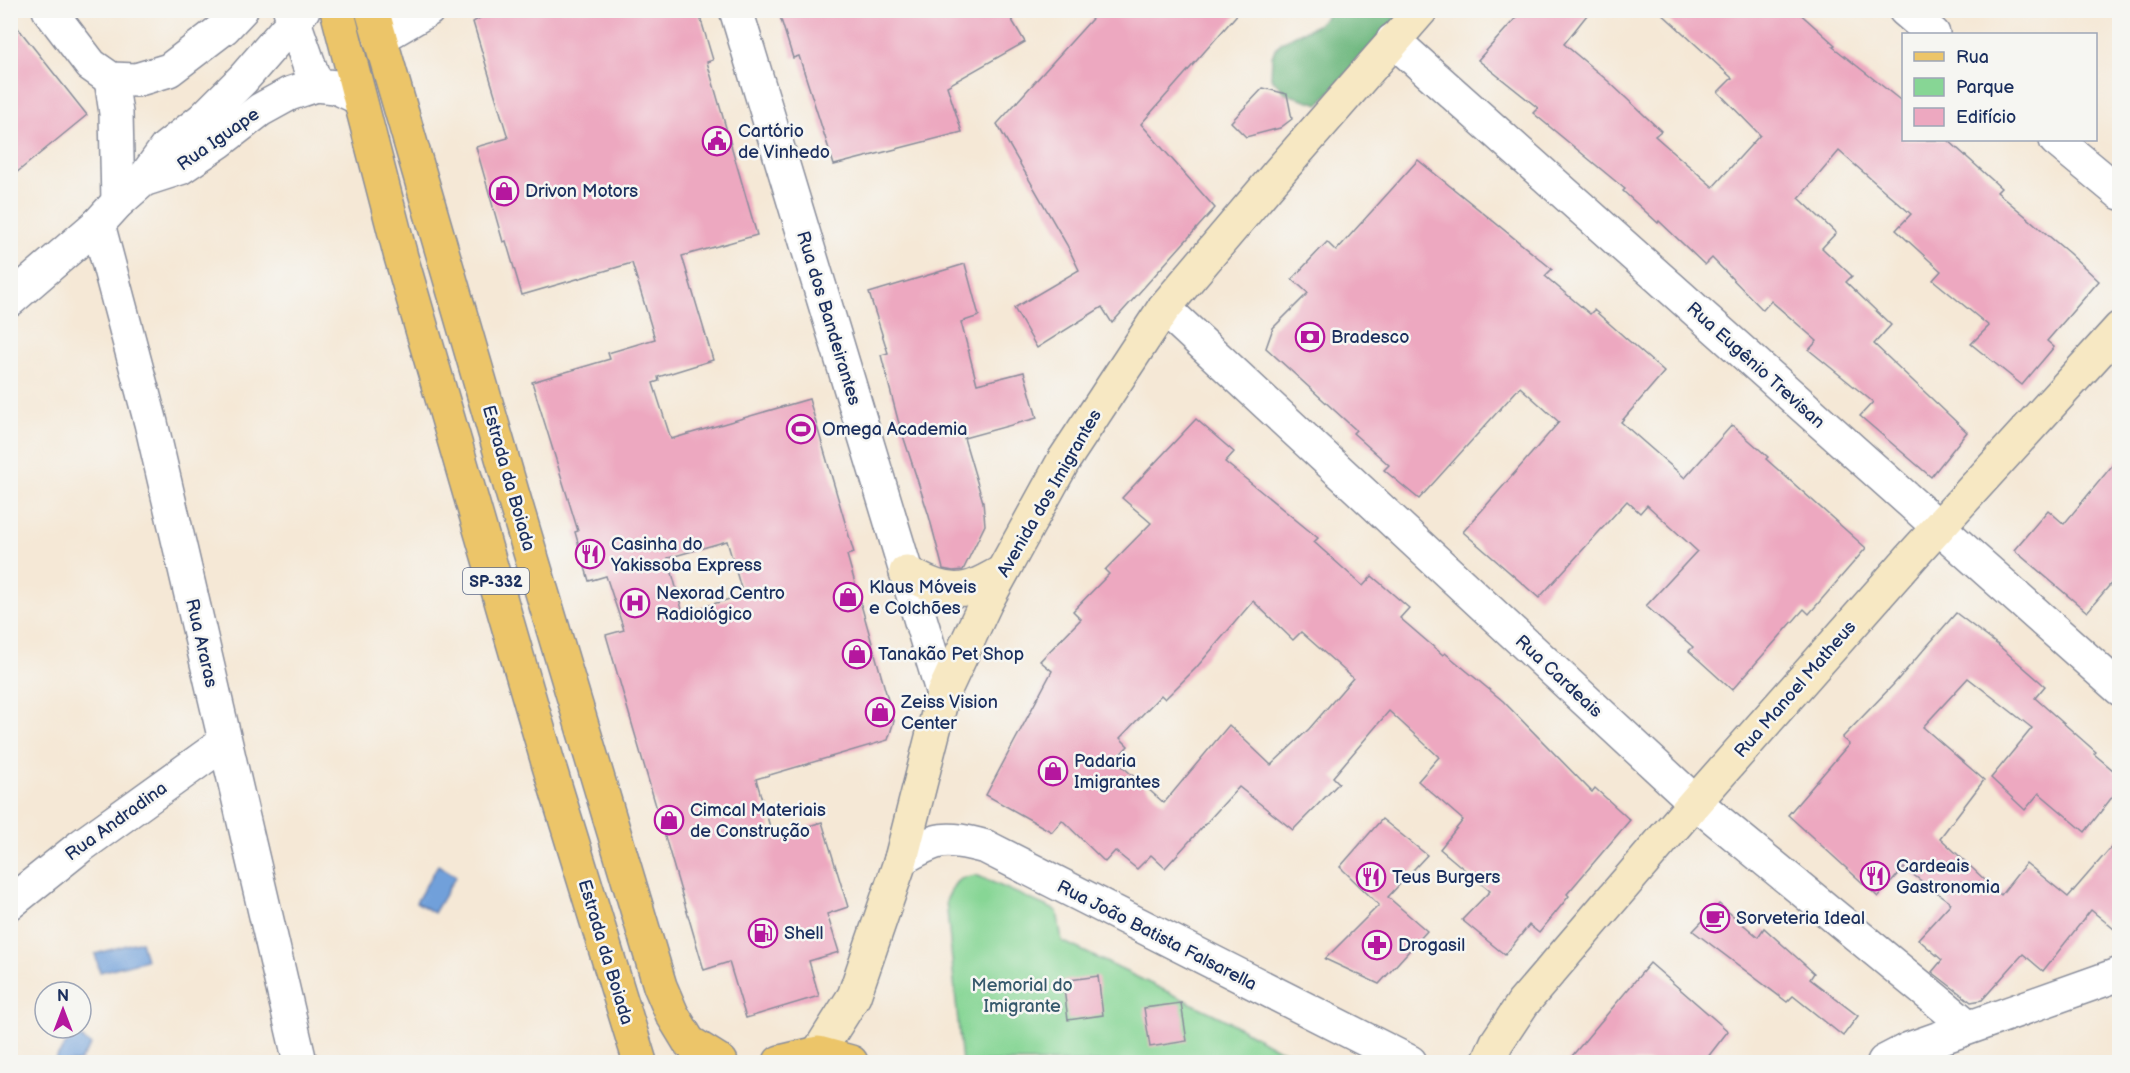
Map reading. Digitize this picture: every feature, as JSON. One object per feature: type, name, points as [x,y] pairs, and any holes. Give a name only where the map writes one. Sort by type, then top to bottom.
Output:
[{"type":"main road","name":"Estrada da Boiada","points":[[337,10],[401,257],[549,766],[640,1062]]},
{"type":"main road","name":"Avenida dos Imigrantes","points":[[818,1053],[854,996],[901,859],[943,694],[986,602],[1064,460],[1164,308],[1420,10]]},
{"type":"main road","name":"Estrada da Boiada","points":[[376,25],[654,967],[672,1014],[689,1042],[721,1062]]},
{"type":"main road","name":"Rua Manoel Matheus","points":[[1488,1062],[1497,1042],[1524,1003],[1695,802],[1938,528],[2120,328]]},
{"type":"main road","points":[[906,572],[928,585],[947,589],[967,589],[1002,572]]},
{"type":"main road","points":[[780,1062],[818,1053],[851,1062]]},
{"type":"street","points":[[49,10],[91,65],[111,79],[136,80],[169,70],[224,28],[241,10]]},
{"type":"street","points":[[376,25],[428,10]]},
{"type":"street","name":"Rua dos Bandeirantes","points":[[736,10],[943,694]]},
{"type":"street","points":[[1905,10],[1932,33]]},
{"type":"street","points":[[296,15],[316,85],[336,87],[359,98]]},
{"type":"street","points":[[143,180],[166,148],[202,119],[296,15]]},
{"type":"street","name":"Rua Eugênio Trevisan","points":[[1393,40],[2120,689]]},
{"type":"street","name":"Rua Araras","points":[[111,79],[116,113],[108,213],[151,423],[300,1062]]},
{"type":"street","name":"Rua Iguape","points":[[10,300],[143,180],[180,168],[260,110],[289,94],[316,85]]},
{"type":"street","points":[[2057,141],[2120,194]]},
{"type":"street","name":"Rua Cardeais","points":[[1164,308],[1695,802],[1970,1027]]},
{"type":"street","name":"Rua Andradina","points":[[10,903],[81,846],[224,743]]},
{"type":"street","name":"Rua João Batista Falsarella","points":[[901,859],[928,843],[947,840],[956,839],[986,847],[1410,1062]]},
{"type":"street","points":[[1884,1062],[1909,1049],[2120,974]]},
{"type":"green space","points":[[1332,11],[1404,11],[1319,104],[1287,94],[1271,78],[1272,57],[1275,49],[1283,41],[1317,25]]},
{"type":"green space","name":"Memorial do Imigrante","points":[[976,875],[1057,911],[1062,941],[1224,1019],[1279,1050],[1301,1053],[1308,1062],[962,1062],[946,901],[956,882]]},
{"type":"water","points":[[438,865],[456,876],[434,913],[416,902]]},
{"type":"water","points":[[141,941],[146,960],[100,972],[95,954]]},
{"type":"water","points":[[69,1040],[84,1040],[91,1045],[79,1062],[53,1062]]},
{"type":"building","points":[[493,10],[698,10],[713,60],[707,62],[757,235],[682,256],[713,360],[658,377],[659,381],[653,383],[671,439],[809,399],[854,553],[847,555],[894,721],[888,740],[756,779],[773,837],[822,822],[848,907],[827,914],[839,952],[809,961],[819,996],[746,1018],[729,962],[704,970],[606,635],[624,630],[606,576],[589,581],[575,532],[578,531],[532,382],[610,359],[608,353],[655,339],[632,263],[522,295],[506,241],[503,242],[476,147],[508,138],[473,22]],"holes":[[[727,541],[743,595],[683,613],[668,558]]]},
{"type":"building","points":[[778,10],[1006,10],[1025,42],[947,86],[962,132],[834,165],[799,56],[793,58]]},
{"type":"building","points":[[1100,10],[1241,10],[1141,124],[1215,208],[1112,323],[1102,307],[1037,348],[1014,308],[1079,270],[997,124]]},
{"type":"building","points":[[1523,10],[1591,10],[1564,44],[1608,81],[1661,131],[1655,136],[1713,187],[1760,135],[1718,92],[1732,78],[1658,10],[1796,10],[1835,45],[1833,47],[1902,101],[1902,141],[1949,141],[2001,188],[1997,192],[2099,281],[2047,341],[2054,347],[2022,385],[1971,344],[1989,326],[1933,280],[1941,271],[1896,230],[1911,214],[1839,151],[1799,198],[1836,233],[1822,248],[1852,276],[1846,282],[1891,325],[1874,344],[1967,432],[1931,477],[1860,416],[1873,402],[1809,350],[1817,341],[1771,301],[1763,310],[1712,258],[1705,265],[1659,221],[1658,223],[1623,191],[1625,189],[1533,113],[1538,108],[1478,60]]},
{"type":"building","points":[[10,18],[87,115],[10,178]]},
{"type":"building","points":[[1263,88],[1287,94],[1292,119],[1280,128],[1246,137],[1231,122]]},
{"type":"building","points":[[1418,160],[1552,269],[1545,276],[1590,314],[1594,310],[1664,372],[1621,422],[1685,478],[1732,425],[1768,457],[1766,459],[1866,548],[1809,614],[1804,609],[1732,690],[1689,651],[1693,647],[1646,606],[1697,551],[1647,505],[1640,513],[1627,501],[1539,598],[1463,532],[1559,422],[1520,387],[1419,499],[1384,470],[1389,465],[1353,433],[1356,430],[1266,348],[1273,328],[1308,293],[1292,279],[1327,242],[1336,251]]},
{"type":"building","points":[[965,264],[979,316],[961,322],[977,384],[1024,372],[1037,418],[964,438],[983,502],[985,525],[963,570],[953,571],[943,569],[929,516],[898,420],[881,355],[888,353],[869,293]]},
{"type":"building","points":[[1196,419],[1234,452],[1225,462],[1318,538],[1314,542],[1363,586],[1372,576],[1409,608],[1400,618],[1443,655],[1445,653],[1503,701],[1592,792],[1595,788],[1630,820],[1567,894],[1569,896],[1539,933],[1529,925],[1505,955],[1462,920],[1490,891],[1440,849],[1463,820],[1418,781],[1439,757],[1389,711],[1333,777],[1339,783],[1293,830],[1239,787],[1165,868],[1151,855],[1137,869],[1115,851],[1105,862],[1062,820],[1052,832],[986,795],[1052,671],[1040,661],[1081,619],[1073,611],[1109,574],[1105,570],[1151,523],[1122,498]],"holes":[[[1253,601],[1293,640],[1301,632],[1353,678],[1309,729],[1271,765],[1229,725],[1164,803],[1115,760],[1128,746],[1120,738],[1161,695],[1165,699],[1196,668]]]},
{"type":"building","points":[[2120,456],[2120,573],[2087,612],[2014,550],[2048,510],[2064,524]]},
{"type":"building","points":[[1956,613],[1998,645],[2045,686],[2035,698],[2120,776],[2120,787],[2085,832],[2039,793],[2025,810],[1991,778],[2032,728],[1968,678],[1923,727],[1984,780],[1940,838],[2001,895],[2026,863],[2068,897],[2120,837],[2120,934],[2091,910],[2043,971],[2023,954],[1982,1000],[1971,1002],[1932,972],[1942,960],[1918,939],[1951,903],[1904,868],[1878,897],[1788,815],[1849,744],[1842,738],[1893,685]]},
{"type":"building","points":[[1382,819],[1427,855],[1388,897],[1427,931],[1379,984],[1325,959],[1379,905],[1340,867]]},
{"type":"building","points":[[1719,904],[1758,937],[1764,928],[1814,973],[1810,979],[1858,1016],[1843,1036],[1793,996],[1787,1002],[1693,931]]},
{"type":"building","points":[[1650,963],[1728,1031],[1704,1062],[1567,1062]]},
{"type":"building","points":[[1098,976],[1103,1015],[1068,1020],[1063,981]]},
{"type":"building","points":[[1181,1003],[1187,1041],[1150,1047],[1144,1008]]},
{"type":"place","name":"Cartório de Vinhedo","points":[[717,141]]},
{"type":"place","name":"Drivon Motors","points":[[504,191]]},
{"type":"place","name":"Bradesco","points":[[1310,337]]},
{"type":"place","name":"Omega Academia","points":[[801,429]]},
{"type":"place","name":"Casinha do Yakissoba Express","points":[[590,554]]},
{"type":"place","name":"Klaus Móveis e Colchões","points":[[848,597]]},
{"type":"place","name":"Nexorad Centro Radiológico","points":[[635,603]]},
{"type":"place","name":"Tanakão Pet Shop","points":[[857,654]]},
{"type":"place","name":"Zeiss Vision Center","points":[[880,712]]},
{"type":"place","name":"Padaria Imigrantes","points":[[1053,771]]},
{"type":"place","name":"Cimcal Materiais de Construção","points":[[669,820]]},
{"type":"place","name":"Cardeais Gastronomia","points":[[1875,876]]},
{"type":"place","name":"Teus Burgers","points":[[1371,877]]},
{"type":"place","name":"Sorveteria Ideal","points":[[1715,918]]},
{"type":"place","name":"Shell","points":[[763,933]]},
{"type":"place","name":"Drogasil","points":[[1377,945]]}]
